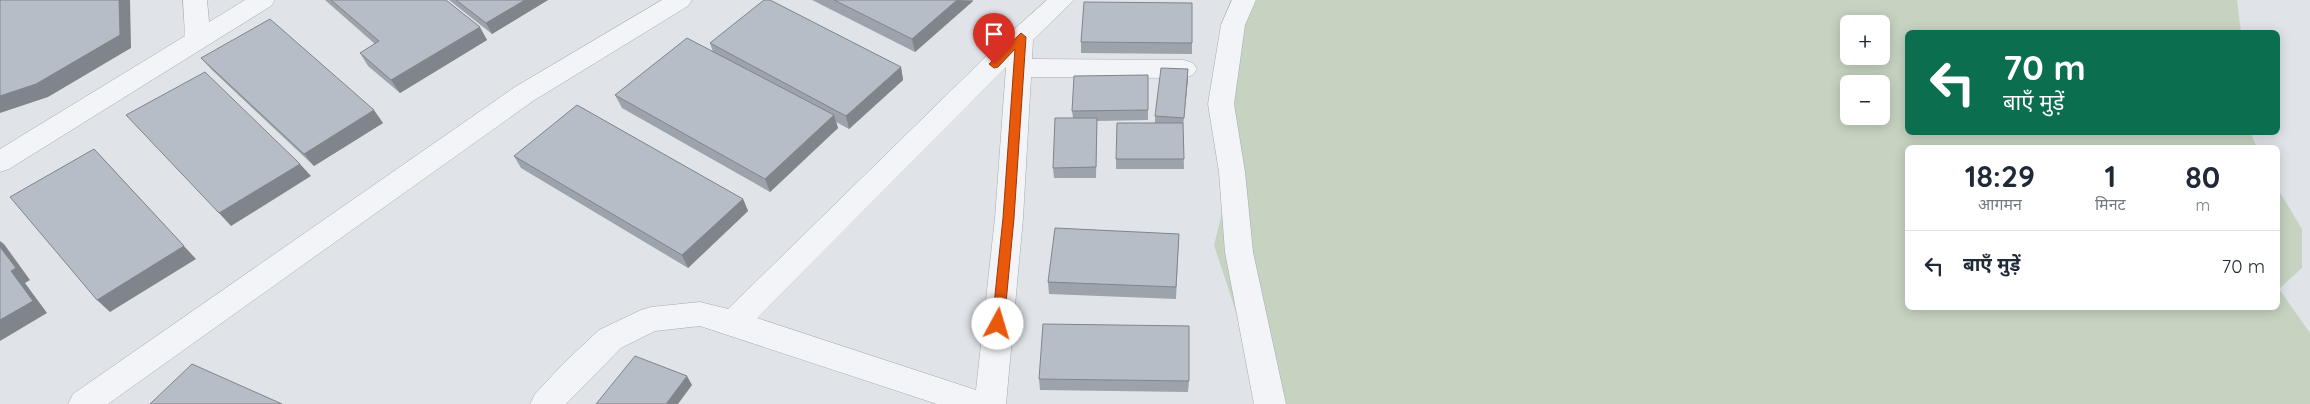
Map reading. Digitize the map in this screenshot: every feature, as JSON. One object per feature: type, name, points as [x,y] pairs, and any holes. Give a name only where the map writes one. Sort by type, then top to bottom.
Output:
[{"type":"street","points":[[195,0],[198,39]]},
{"type":"street","points":[[0,162],[263,0]]},
{"type":"street","points":[[84,404],[524,94],[680,0]]},
{"type":"street","points":[[734,323],[1021,37],[1062,0]]},
{"type":"street","points":[[1244,0],[1232,25],[1221,104],[1232,172],[1239,252],[1270,404]]},
{"type":"street","points":[[990,404],[1008,218],[1021,37]]},
{"type":"street","points":[[1018,68],[1184,69]]},
{"type":"street","points":[[546,404],[574,373],[610,339],[651,318],[700,314],[734,323],[978,404]]},
{"type":"green space","points":[[1244,0],[2237,0],[2241,30],[1905,30],[1905,135],[2251,135],[2256,145],[1905,145],[1905,310],[2280,310],[2280,290],[2310,333],[2310,404],[1266,404],[1214,245],[1232,172],[1221,104]]},
{"type":"green space","points":[[2280,192],[2302,229],[2302,268],[2280,288]]},
{"type":"building","points":[[0,0],[119,0],[120,35],[36,84],[0,96]]},
{"type":"building","points":[[331,0],[446,0],[480,27],[391,80],[360,53],[379,41]]},
{"type":"building","points":[[456,0],[525,0],[486,23]]},
{"type":"building","points":[[764,0],[770,0],[901,67],[846,116],[710,43]]},
{"type":"building","points":[[834,0],[957,0],[912,39]]},
{"type":"building","points":[[1084,2],[1192,3],[1192,43],[1081,42]]},
{"type":"building","points":[[270,19],[374,110],[304,154],[201,58]]},
{"type":"building","points":[[687,38],[834,115],[765,179],[615,95]]},
{"type":"building","points":[[1161,68],[1188,69],[1184,118],[1155,116]]},
{"type":"building","points":[[205,72],[300,164],[219,213],[126,115]]},
{"type":"building","points":[[1148,75],[1148,110],[1072,111],[1074,76]]},
{"type":"building","points":[[577,105],[743,199],[682,255],[514,156]]},
{"type":"building","points":[[1055,118],[1097,118],[1096,167],[1053,168]]},
{"type":"building","points":[[1117,123],[1183,123],[1184,159],[1116,159]]},
{"type":"building","points":[[94,149],[184,246],[97,300],[10,197]]},
{"type":"building","points":[[1055,228],[1179,234],[1176,287],[1048,282]]},
{"type":"building","points":[[0,247],[16,268],[11,271],[33,301],[0,320]]},
{"type":"building","points":[[1043,324],[1189,326],[1189,381],[1039,379]]},
{"type":"building","points":[[635,356],[687,376],[666,404],[596,404]]},
{"type":"building","points":[[192,364],[282,404],[150,404]]},
{"type":"route","points":[[994,64],[1021,37],[1008,218],[998,324]]}]
